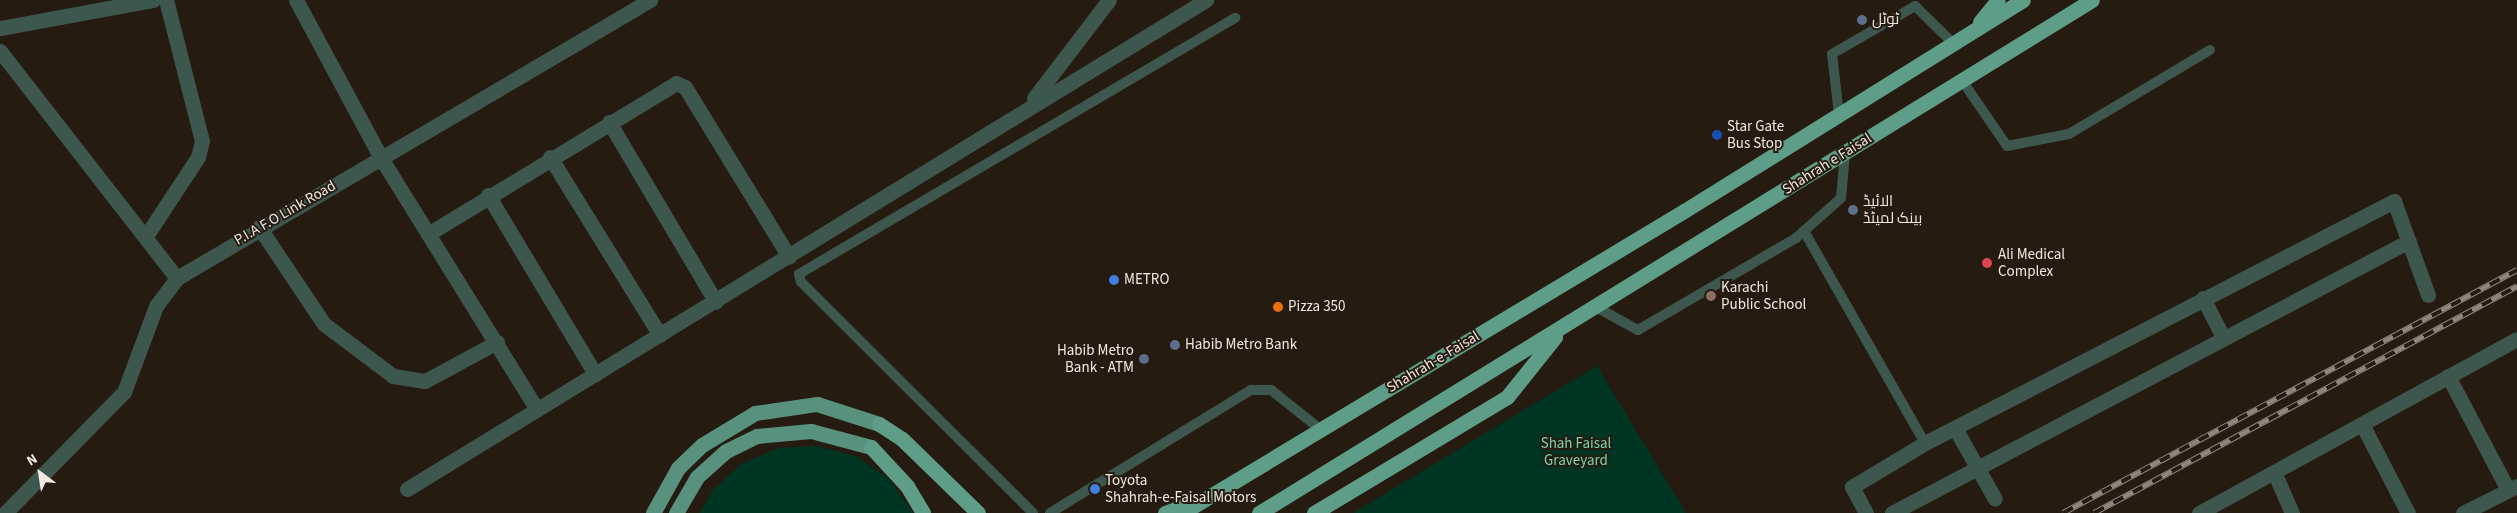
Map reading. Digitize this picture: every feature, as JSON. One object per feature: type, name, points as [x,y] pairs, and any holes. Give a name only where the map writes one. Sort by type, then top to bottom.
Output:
[{"type":"highway","points":[[1972,33],[1998,0]]},
{"type":"highway","points":[[1839,115],[2023,0]]},
{"type":"highway","name":"Shahrah e Faisal","points":[[1562,328],[1845,154],[1961,79],[2092,0]]},
{"type":"highway","name":"Shahrah-e-Faisal","points":[[1182,513],[1684,211],[1839,115]]},
{"type":"highway","points":[[1259,513],[1562,328]]},
{"type":"highway","points":[[1314,513],[1507,397],[1562,328]]},
{"type":"highway","points":[[879,424],[902,439],[978,513]]},
{"type":"highway","points":[[871,447],[907,486],[923,513]]},
{"type":"highway","points":[[1165,513],[1208,496]]},
{"type":"main road","points":[[653,513],[678,468],[726,426],[755,413],[817,404],[879,424]]},
{"type":"main road","points":[[676,513],[697,478],[726,451],[757,436],[811,431],[871,447]]},
{"type":"street","points":[[0,28],[153,0]]},
{"type":"street","points":[[146,236],[198,157],[202,141],[166,0]]},
{"type":"street","points":[[296,0],[381,158],[497,342],[537,410]]},
{"type":"street","points":[[1030,104],[1109,0]]},
{"type":"street","points":[[407,489],[789,257],[1030,104],[1206,0]]},
{"type":"street","name":"P.I.A F.O Link Road","points":[[4,513],[124,392],[156,306],[177,278],[644,2]]},
{"type":"street","points":[[0,51],[177,278]]},
{"type":"street","points":[[428,234],[488,195],[669,86],[685,87],[789,257]]},
{"type":"street","points":[[609,122],[716,302]]},
{"type":"street","points":[[550,157],[660,336]]},
{"type":"street","points":[[488,195],[595,374]]},
{"type":"street","points":[[1866,513],[1852,487],[1924,443],[2394,201],[2428,296]]},
{"type":"street","points":[[259,228],[324,324],[393,376],[411,382],[440,376],[497,342]]},
{"type":"street","points":[[1892,513],[1978,464],[2408,241]]},
{"type":"street","points":[[2203,298],[2223,337]]},
{"type":"street","points":[[2200,513],[2517,339]]},
{"type":"street","points":[[2448,376],[2513,488],[2463,513]]},
{"type":"street","points":[[2362,424],[2408,513]]},
{"type":"street","points":[[1955,428],[1978,464],[1995,498]]},
{"type":"street","points":[[2274,472],[2292,513]]},
{"type":"lane","points":[[1839,115],[1832,54],[1915,6],[1954,44]]},
{"type":"lane","points":[[1033,513],[801,282],[799,274],[1235,18]]},
{"type":"lane","points":[[1961,79],[2008,146],[2069,134],[2210,50]]},
{"type":"lane","points":[[1596,307],[1638,330],[1804,231],[1841,198],[1845,154]]},
{"type":"lane","points":[[1804,231],[1924,443]]},
{"type":"lane","points":[[1050,513],[1250,390],[1271,390],[1320,430]]},
{"type":"green space","name":"Shah Faisal Graveyard","points":[[1597,366],[1686,513],[1353,513]]},
{"type":"green space","points":[[817,446],[856,456],[888,478],[913,513],[700,513],[712,491],[741,464],[778,448]]},
{"type":"railway","points":[[2063,513],[2517,270]]},
{"type":"railway","points":[[2094,513],[2517,286]]},
{"type":"place","name":"ٹوٹل","points":[[1862,20]]},
{"type":"place","name":"Star Gate Bus Stop","points":[[1717,135]]},
{"type":"place","name":"الائیڈ بینک لمیٹڈ","points":[[1853,210]]},
{"type":"place","name":"Ali Medical Complex","points":[[1987,263]]},
{"type":"place","name":"METRO","points":[[1114,280]]},
{"type":"place","name":"Karachi Public School","points":[[1711,296]]},
{"type":"place","name":"Pizza 350","points":[[1278,307]]},
{"type":"place","name":"Habib Metro Bank","points":[[1175,345]]},
{"type":"place","name":"Habib Metro Bank - ATM","points":[[1144,359]]},
{"type":"place","name":"Toyota Shahrah-e-Faisal Motors","points":[[1095,489]]}]
